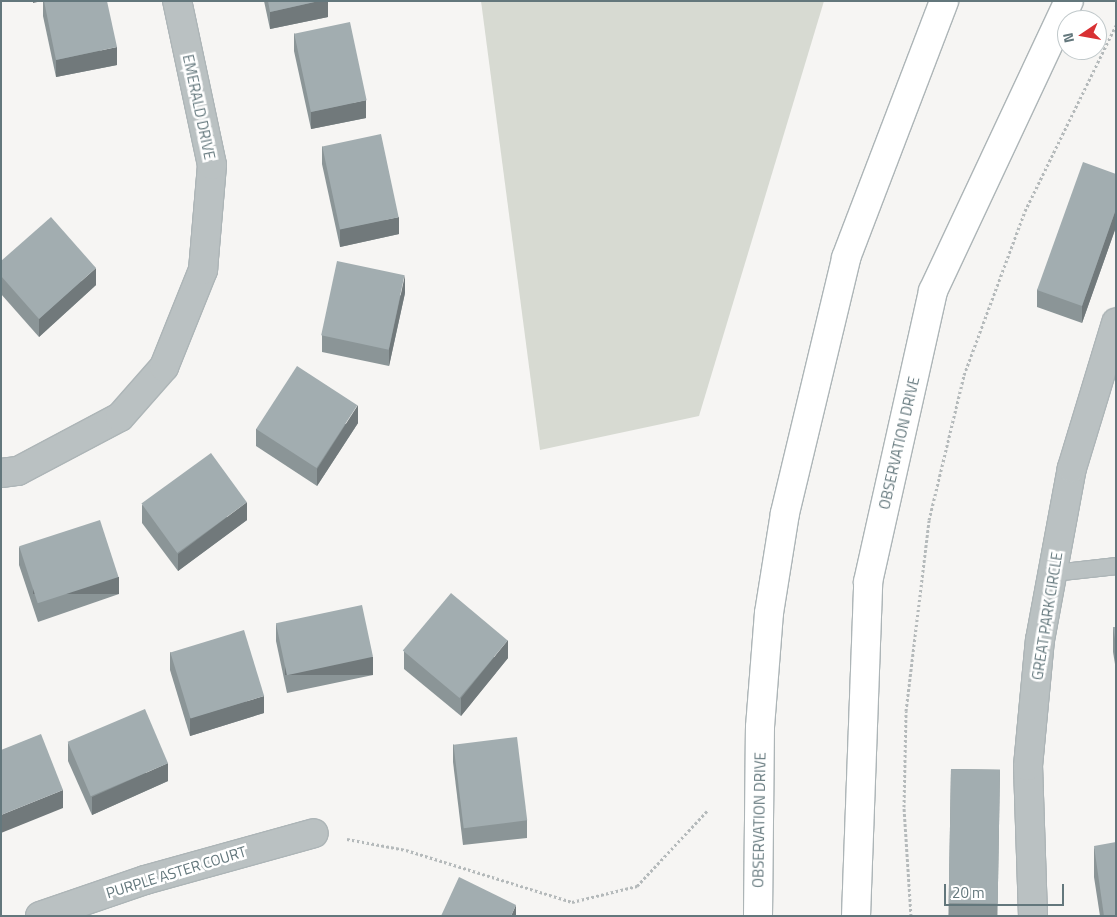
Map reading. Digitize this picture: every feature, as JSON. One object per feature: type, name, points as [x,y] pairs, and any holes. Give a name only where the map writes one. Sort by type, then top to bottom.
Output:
[{"type":"street","name":"EMERALD DRIVE","points":[[1,473],[18,471],[120,417],[164,367],[203,270],[212,165],[177,1]]},
{"type":"street","name":"OBSERVATION DRIVE","points":[[758,916],[760,727],[769,613],[785,513],[846,258],[944,1]]},
{"type":"street","name":"OBSERVATION DRIVE","points":[[856,916],[868,582],[933,290],[1069,1]]},
{"type":"street","name":"GREAT PARK CIRCLE","points":[[1033,916],[1028,766],[1040,640],[1054,573],[1072,468],[1114,334]]},
{"type":"street","name":"PURPLE ASTER COURT","points":[[40,916],[145,880],[314,833]]},
{"type":"lane","points":[[1054,573],[1116,566]]},
{"type":"path","points":[[911,916],[904,807],[906,712],[929,520],[964,375],[1025,211],[1116,25]]},
{"type":"path","points":[[314,833],[406,850],[572,902],[637,886],[707,811]]},
{"type":"shaded area","points":[[481,1],[824,1],[699,416],[540,450]]},
{"type":"building","points":[[44,1],[107,1],[117,47],[56,60]]},
{"type":"building","points":[[268,1],[319,1],[270,12]]},
{"type":"building","points":[[350,22],[367,100],[311,112],[294,34]]},
{"type":"building","points":[[381,134],[399,217],[340,230],[322,146]]},
{"type":"building","points":[[1083,162],[1116,174],[1116,209],[1082,306],[1037,290]]},
{"type":"building","points":[[51,217],[96,268],[39,319],[1,276],[1,261]]},
{"type":"building","points":[[337,261],[404,275],[389,350],[321,335]]},
{"type":"building","points":[[297,366],[357,405],[317,468],[256,429]]},
{"type":"building","points":[[211,453],[247,502],[177,553],[141,504]]},
{"type":"building","points":[[100,520],[119,577],[38,603],[19,546]]},
{"type":"building","points":[[451,593],[508,641],[459,698],[403,650]]},
{"type":"building","points":[[362,605],[373,657],[287,675],[276,623]]},
{"type":"building","points":[[1113,627],[1116,627],[1116,645]]},
{"type":"building","points":[[244,630],[264,696],[191,718],[170,653]]},
{"type":"building","points":[[145,709],[168,763],[91,796],[68,742]]},
{"type":"building","points":[[41,734],[63,790],[1,815],[1,750]]},
{"type":"building","points":[[517,737],[527,820],[464,828],[453,745]]},
{"type":"building","points":[[951,769],[1000,770],[998,904],[949,903]]},
{"type":"building","points":[[1116,842],[1116,916],[1104,916],[1094,846]]},
{"type":"building","points":[[459,877],[516,905],[511,916],[441,916]]}]
